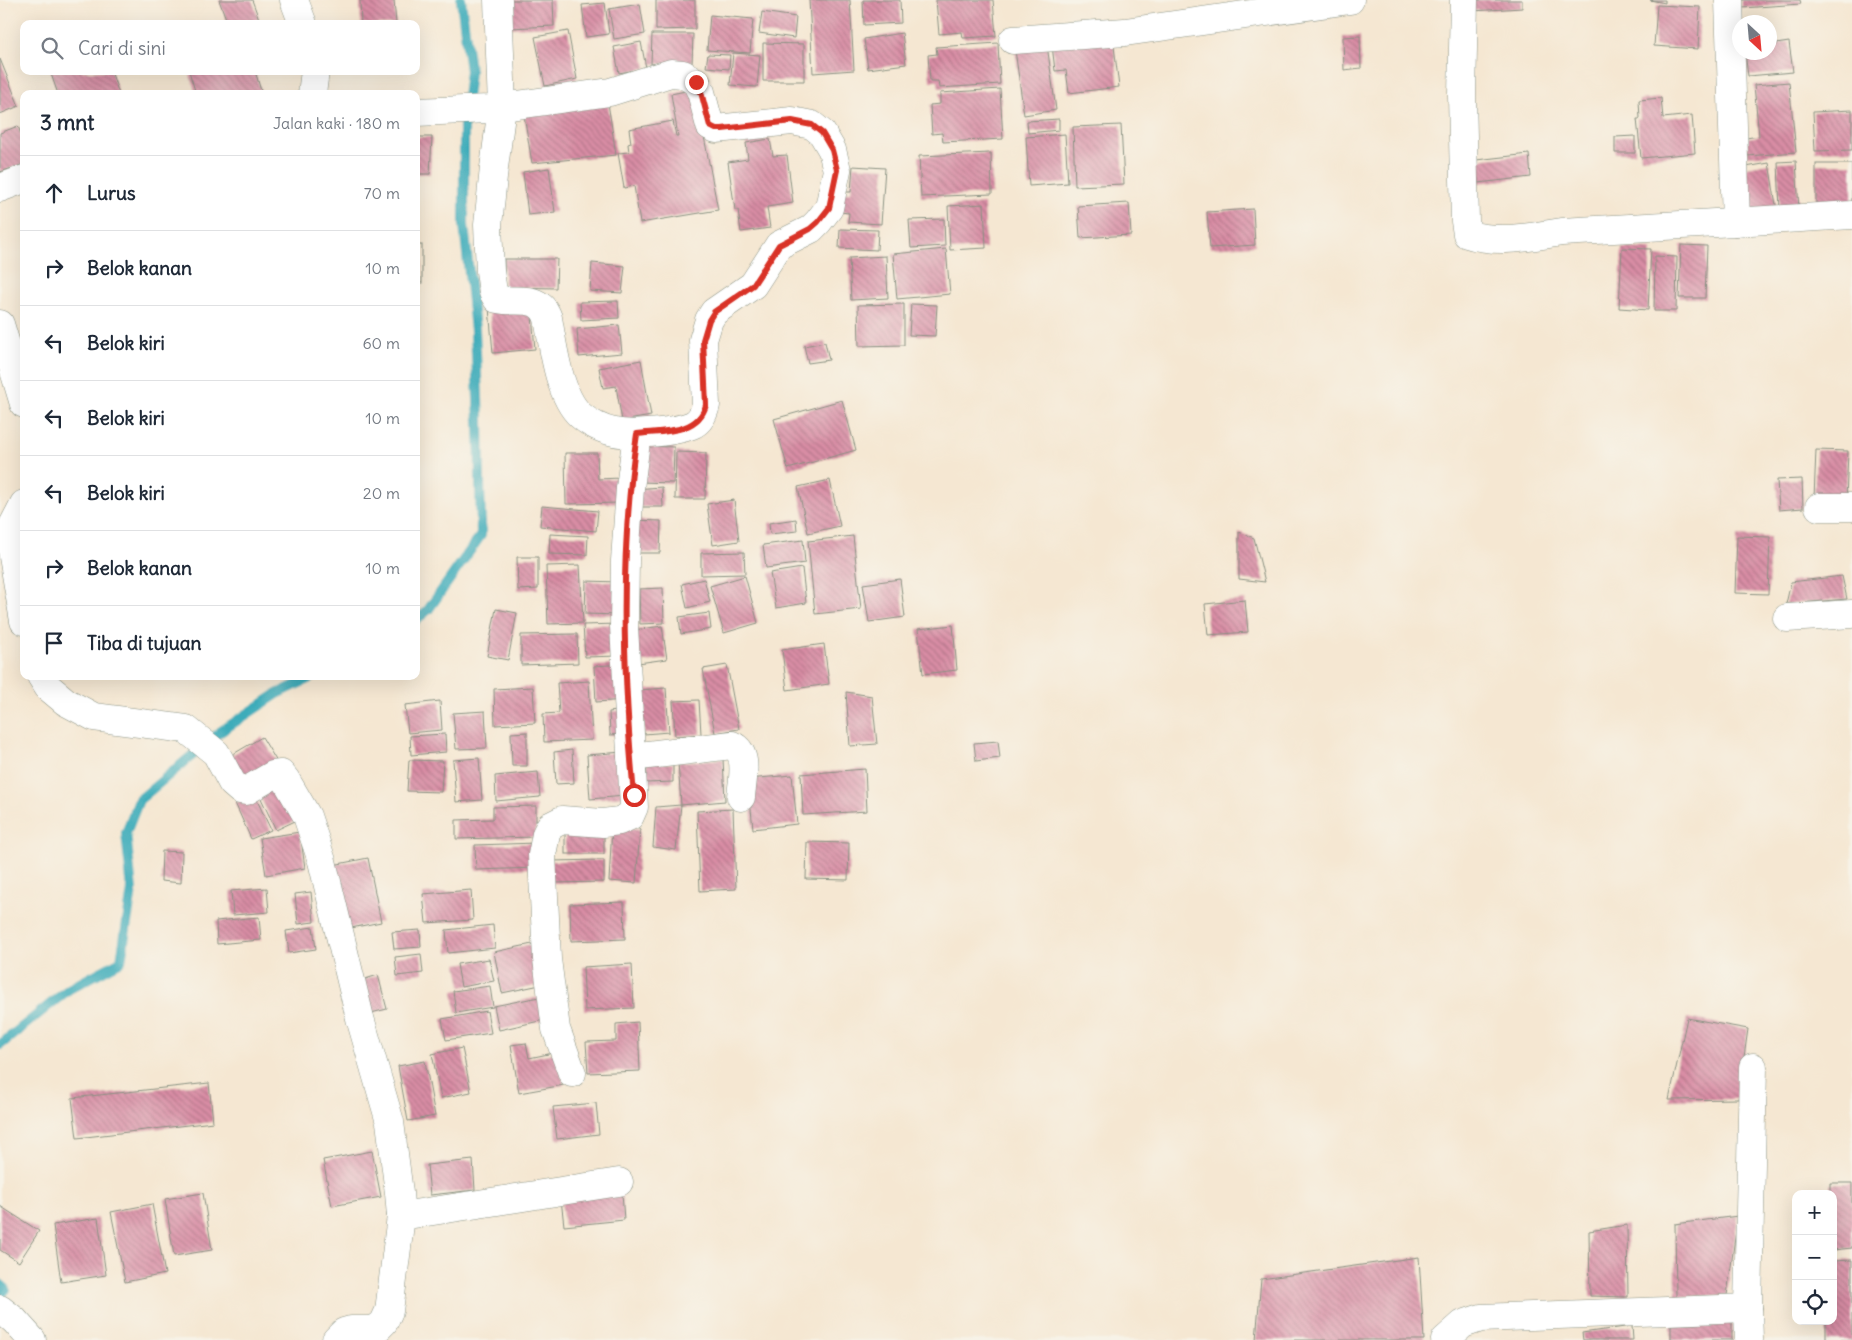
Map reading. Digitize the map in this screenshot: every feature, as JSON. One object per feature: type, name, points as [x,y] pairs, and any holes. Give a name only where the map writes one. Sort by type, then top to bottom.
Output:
[{"type":"street","points":[[294,0],[302,20]]},
{"type":"street","points":[[420,112],[493,108],[610,92],[671,73],[683,74],[698,85],[707,119],[713,128],[722,129],[792,121],[812,125],[822,133],[832,150],[837,170],[829,208],[810,229],[779,245],[753,285],[714,312],[709,320],[703,340],[706,405],[704,413],[694,424],[637,434],[615,433],[599,428],[579,415],[562,388],[548,318],[544,308],[536,302],[497,299],[493,292],[488,225],[494,168],[493,108],[498,0]]},
{"type":"street","points":[[1013,40],[1125,32],[1350,0]]},
{"type":"street","points":[[1464,0],[1462,96],[1465,221],[1467,234],[1479,237],[1518,239],[1562,232],[1852,215]]},
{"type":"street","points":[[1729,0],[1736,222]]},
{"type":"street","points":[[313,90],[314,75]]},
{"type":"street","points":[[0,188],[20,180]]},
{"type":"street","points":[[0,324],[20,391]]},
{"type":"street","points":[[572,1073],[556,1029],[547,959],[542,855],[546,834],[550,826],[562,820],[603,823],[619,821],[630,816],[634,807],[624,626],[625,561],[630,488],[637,434]]},
{"type":"street","points":[[1820,507],[1852,507]]},
{"type":"street","points":[[20,511],[5,535],[20,603]]},
{"type":"street","points":[[1787,618],[1852,614]]},
{"type":"street","points":[[44,680],[48,687],[66,702],[94,717],[186,729],[216,753],[232,782],[243,791],[249,790],[275,774],[281,774],[307,816],[322,861],[360,1018],[390,1122],[401,1216],[394,1286],[389,1311],[384,1322],[379,1327],[371,1330],[344,1332],[336,1340]]},
{"type":"street","points":[[631,756],[732,746],[739,750],[743,758],[741,797]]},
{"type":"street","points":[[1749,1340],[1753,1067]]},
{"type":"street","points":[[401,1216],[618,1182]]},
{"type":"street","points":[[1445,1340],[1463,1324],[1481,1318],[1748,1308]]},
{"type":"building","points":[[219,0],[252,0],[259,19],[256,20],[226,20]]},
{"type":"building","points":[[360,0],[394,0],[396,20],[361,20]]},
{"type":"building","points":[[508,0],[553,0],[554,26],[509,28]]},
{"type":"building","points":[[656,0],[695,0],[695,29],[656,30]]},
{"type":"building","points":[[809,0],[850,0],[854,70],[813,73]]},
{"type":"building","points":[[863,0],[900,0],[901,23],[864,25]]},
{"type":"building","points":[[936,0],[993,0],[996,36],[963,38],[962,32],[939,34]]},
{"type":"building","points":[[1471,0],[1522,0],[1522,8],[1472,11]]},
{"type":"building","points":[[1650,0],[1665,0],[1665,3]]},
{"type":"building","points":[[1741,0],[1800,0],[1801,4],[1742,8]]},
{"type":"building","points":[[605,3],[609,34],[586,37],[582,5]]},
{"type":"building","points":[[640,4],[645,34],[614,39],[609,9]]},
{"type":"building","points":[[1657,5],[1700,7],[1698,49],[1654,46]]},
{"type":"building","points":[[762,12],[796,17],[794,38],[759,33]]},
{"type":"building","points":[[710,15],[753,19],[750,53],[707,50]]},
{"type":"building","points":[[568,31],[577,79],[545,86],[535,37]]},
{"type":"building","points":[[902,33],[906,64],[868,69],[864,39]]},
{"type":"building","points":[[652,34],[693,34],[692,64],[651,64]]},
{"type":"building","points":[[1360,36],[1361,68],[1344,70],[1343,37]]},
{"type":"building","points":[[1113,38],[1119,87],[1069,93],[1066,70],[1055,71],[1052,45]]},
{"type":"building","points":[[641,42],[646,68],[619,73],[614,47]]},
{"type":"building","points":[[1789,42],[1793,72],[1748,76],[1746,60],[1777,60],[1777,44]]},
{"type":"building","points":[[763,43],[804,44],[804,81],[763,81]]},
{"type":"building","points":[[998,43],[1000,84],[939,88],[938,81],[930,81],[928,55],[937,54],[936,47]]},
{"type":"building","points":[[1047,45],[1056,110],[1024,115],[1015,50]]},
{"type":"building","points":[[733,53],[760,55],[757,87],[730,85]]},
{"type":"building","points":[[708,54],[730,55],[729,69],[706,67]]},
{"type":"building","points":[[0,59],[19,106],[0,114]]},
{"type":"building","points":[[51,75],[112,75],[118,90],[57,90]]},
{"type":"building","points":[[190,75],[256,75],[261,90],[195,90]]},
{"type":"building","points":[[1789,82],[1796,152],[1748,156],[1746,138],[1759,136],[1754,85]]},
{"type":"building","points":[[695,89],[718,210],[640,223],[634,186],[624,188],[618,153],[629,152],[628,144],[631,143],[629,129],[673,121],[676,136],[678,136],[671,94]]},
{"type":"building","points":[[1000,89],[1003,139],[943,142],[942,133],[932,134],[930,105],[940,104],[940,93]]},
{"type":"building","points":[[1661,98],[1663,118],[1692,115],[1695,153],[1641,158],[1637,119],[1640,119],[1639,100]]},
{"type":"building","points":[[608,103],[616,155],[532,163],[524,115]]},
{"type":"building","points":[[1852,110],[1852,150],[1815,151],[1813,112]]},
{"type":"building","points":[[1059,119],[1059,130],[1028,133],[1027,121]]},
{"type":"building","points":[[1121,125],[1124,184],[1075,186],[1073,127]]},
{"type":"building","points":[[18,126],[20,131],[20,165],[0,172],[0,133]]},
{"type":"building","points":[[1065,134],[1068,183],[1029,186],[1026,137]]},
{"type":"building","points":[[1635,136],[1635,153],[1615,153],[1615,137]]},
{"type":"building","points":[[420,137],[432,137],[430,174],[420,174]]},
{"type":"building","points":[[770,139],[773,156],[787,155],[793,203],[767,207],[770,228],[741,232],[738,210],[735,210],[728,162],[748,159],[746,143]]},
{"type":"building","points":[[991,153],[992,194],[921,197],[919,156]]},
{"type":"building","points":[[1529,154],[1531,177],[1478,183],[1476,160]]},
{"type":"building","points":[[1796,161],[1799,210],[1780,211],[1778,162]]},
{"type":"building","points":[[1769,163],[1777,211],[1747,216],[1740,168]]},
{"type":"building","points":[[1816,164],[1852,164],[1852,207],[1816,207]]},
{"type":"building","points":[[853,166],[885,168],[881,224],[848,222],[849,213],[840,212],[842,192],[851,192]]},
{"type":"building","points":[[549,168],[555,212],[528,215],[523,172]]},
{"type":"building","points":[[1129,203],[1131,235],[1080,238],[1078,206]]},
{"type":"building","points":[[984,204],[986,248],[950,250],[948,206]]},
{"type":"building","points":[[1253,209],[1255,245],[1210,248],[1207,212]]},
{"type":"building","points":[[944,219],[945,246],[911,248],[909,220]]},
{"type":"building","points":[[840,229],[878,230],[877,250],[839,248]]},
{"type":"building","points":[[420,245],[422,245],[422,283],[420,283]]},
{"type":"building","points":[[1681,245],[1707,246],[1705,298],[1679,298]]},
{"type":"building","points":[[1622,248],[1651,249],[1648,310],[1619,308]]},
{"type":"building","points":[[946,249],[950,294],[897,299],[893,254]]},
{"type":"building","points":[[886,256],[888,298],[851,300],[849,258]]},
{"type":"building","points":[[1655,256],[1677,257],[1676,311],[1654,311]]},
{"type":"building","points":[[504,259],[557,259],[556,288],[504,287]]},
{"type":"building","points":[[592,263],[625,266],[622,293],[590,291]]},
{"type":"building","points":[[618,301],[619,318],[581,320],[580,302]]},
{"type":"building","points":[[531,304],[535,349],[493,353],[489,308]]},
{"type":"building","points":[[904,304],[904,345],[859,346],[858,305]]},
{"type":"building","points":[[911,304],[937,305],[935,336],[909,335]]},
{"type":"building","points":[[619,325],[622,353],[579,357],[577,329]]},
{"type":"building","points":[[825,342],[829,360],[808,363],[804,346]]},
{"type":"building","points":[[641,360],[651,416],[622,421],[616,386],[603,388],[599,368]]},
{"type":"building","points":[[842,400],[856,450],[788,469],[774,419]]},
{"type":"building","points":[[641,446],[674,447],[673,483],[640,482]]},
{"type":"building","points":[[1816,450],[1848,451],[1846,500],[1814,498]]},
{"type":"building","points":[[676,452],[706,453],[705,499],[675,499]]},
{"type":"building","points":[[565,453],[597,453],[598,479],[621,478],[622,503],[566,504]]},
{"type":"building","points":[[1802,479],[1803,508],[1779,510],[1777,480]]},
{"type":"building","points":[[830,480],[840,526],[808,533],[798,487]]},
{"type":"building","points":[[662,487],[663,507],[634,507],[634,489]]},
{"type":"building","points":[[734,500],[739,541],[713,545],[707,504]]},
{"type":"building","points":[[542,506],[598,511],[596,531],[540,526]]},
{"type":"building","points":[[796,519],[797,531],[770,534],[769,523]]},
{"type":"building","points":[[632,520],[661,521],[660,553],[632,553]]},
{"type":"building","points":[[1239,532],[1254,538],[1265,582],[1239,579]]},
{"type":"building","points":[[550,534],[588,536],[587,555],[549,554]]},
{"type":"building","points":[[853,536],[861,609],[815,614],[808,541]]},
{"type":"building","points":[[1737,536],[1770,537],[1768,594],[1735,593]]},
{"type":"building","points":[[803,540],[805,563],[766,568],[763,545]]},
{"type":"building","points":[[744,552],[745,574],[701,575],[701,553]]},
{"type":"building","points":[[517,557],[538,557],[538,589],[518,590]]},
{"type":"building","points":[[580,565],[583,623],[548,624],[546,566]]},
{"type":"building","points":[[802,568],[806,603],[776,608],[770,573]]},
{"type":"building","points":[[745,576],[758,623],[724,633],[710,586]]},
{"type":"building","points":[[1842,576],[1847,599],[1786,604],[1791,582]]},
{"type":"building","points":[[704,579],[710,602],[687,608],[682,584]]},
{"type":"building","points":[[900,579],[905,617],[869,622],[863,584]]},
{"type":"building","points":[[586,581],[619,582],[619,615],[585,614]]},
{"type":"building","points":[[663,588],[664,623],[640,624],[639,589]]},
{"type":"building","points":[[1245,600],[1248,632],[1208,635],[1205,604]]},
{"type":"building","points":[[496,609],[517,613],[508,660],[487,656]]},
{"type":"building","points":[[709,613],[711,629],[681,634],[679,617]]},
{"type":"building","points":[[618,624],[619,656],[585,657],[583,625]]},
{"type":"building","points":[[953,625],[957,670],[923,674],[918,629]]},
{"type":"building","points":[[662,626],[667,659],[631,664],[627,631]]},
{"type":"building","points":[[577,634],[578,663],[521,665],[521,635]]},
{"type":"building","points":[[824,644],[829,684],[787,690],[782,650]]},
{"type":"building","points":[[624,664],[626,700],[596,702],[594,666]]},
{"type":"building","points":[[727,665],[739,729],[715,733],[703,669]]},
{"type":"building","points":[[589,681],[592,740],[544,742],[543,714],[559,713],[557,683]]},
{"type":"building","points":[[533,687],[535,723],[495,725],[494,689]]},
{"type":"building","points":[[666,688],[669,732],[644,734],[640,690]]},
{"type":"building","points":[[846,692],[872,696],[877,744],[850,746]]},
{"type":"building","points":[[699,700],[701,734],[675,736],[673,701]]},
{"type":"building","points":[[440,701],[442,730],[408,733],[405,705]]},
{"type":"building","points":[[625,710],[626,734],[610,735],[609,712]]},
{"type":"building","points":[[485,711],[487,748],[456,749],[453,713]]},
{"type":"building","points":[[527,732],[527,766],[512,766],[511,733]]},
{"type":"building","points":[[445,734],[446,752],[411,755],[410,736]]},
{"type":"building","points":[[262,737],[280,767],[243,789],[225,759]]},
{"type":"building","points":[[998,741],[1000,758],[976,761],[974,743]]},
{"type":"building","points":[[572,750],[574,783],[556,784],[554,752]]},
{"type":"building","points":[[622,752],[625,796],[590,799],[587,755]]},
{"type":"building","points":[[479,758],[482,800],[456,802],[453,760]]},
{"type":"building","points":[[723,759],[725,801],[681,805],[678,762]]},
{"type":"building","points":[[409,760],[443,761],[441,792],[407,791]]},
{"type":"building","points":[[647,763],[673,763],[673,782],[646,783]]},
{"type":"building","points":[[865,769],[867,811],[803,815],[801,774]]},
{"type":"building","points":[[538,772],[540,797],[496,801],[495,776]]},
{"type":"building","points":[[792,775],[797,824],[753,829],[748,779]]},
{"type":"building","points":[[277,783],[295,821],[276,830],[258,792]]},
{"type":"building","points":[[254,794],[271,830],[251,839],[235,803]]},
{"type":"building","points":[[681,805],[676,850],[653,847],[656,807]]},
{"type":"building","points":[[536,806],[536,837],[456,839],[456,820],[493,819],[493,807]]},
{"type":"building","points":[[733,809],[736,889],[700,891],[697,811]]},
{"type":"building","points":[[612,827],[640,829],[636,883],[609,881]]},
{"type":"building","points":[[565,829],[604,829],[604,854],[565,854]]},
{"type":"building","points":[[300,832],[305,868],[266,875],[260,838]]},
{"type":"building","points":[[807,842],[849,843],[848,880],[806,879]]},
{"type":"building","points":[[537,843],[537,868],[476,870],[475,845]]},
{"type":"building","points":[[162,851],[182,852],[181,883],[161,881]]},
{"type":"building","points":[[368,858],[381,922],[346,929],[333,865]]},
{"type":"building","points":[[604,860],[604,882],[551,883],[551,861]]},
{"type":"building","points":[[267,888],[269,912],[233,915],[231,891]]},
{"type":"building","points":[[471,890],[473,920],[426,923],[423,894]]},
{"type":"building","points":[[311,892],[314,922],[298,924],[295,894]]},
{"type":"building","points":[[624,902],[625,939],[571,941],[570,904]]},
{"type":"building","points":[[259,917],[261,940],[217,944],[216,921]]},
{"type":"building","points":[[493,925],[495,948],[448,953],[446,930]]},
{"type":"building","points":[[313,927],[316,949],[289,953],[286,931]]},
{"type":"building","points":[[420,930],[421,947],[394,949],[392,932]]},
{"type":"building","points":[[537,943],[545,984],[502,993],[494,952]]},
{"type":"building","points":[[421,954],[423,973],[397,976],[395,957]]},
{"type":"building","points":[[489,959],[494,981],[461,987],[457,964]]},
{"type":"building","points":[[632,964],[634,1008],[585,1010],[583,967]]},
{"type":"building","points":[[378,975],[387,1009],[367,1014],[359,981]]},
{"type":"building","points":[[490,986],[493,1007],[456,1013],[453,991]]},
{"type":"building","points":[[539,997],[544,1020],[499,1030],[494,1006]]},
{"type":"building","points":[[487,1011],[491,1033],[446,1040],[442,1019]]},
{"type":"building","points":[[1687,1018],[1748,1029],[1738,1099],[1669,1100]]},
{"type":"building","points":[[638,1022],[640,1071],[588,1073],[586,1042],[616,1041],[616,1024]]},
{"type":"building","points":[[526,1043],[529,1058],[558,1052],[564,1085],[519,1093],[511,1045]]},
{"type":"building","points":[[462,1048],[471,1092],[441,1098],[432,1054]]},
{"type":"building","points":[[425,1061],[435,1116],[408,1121],[398,1066]]},
{"type":"building","points":[[209,1083],[213,1122],[77,1138],[72,1098]]},
{"type":"building","points":[[596,1103],[599,1134],[557,1139],[553,1107]]},
{"type":"building","points":[[372,1151],[381,1197],[332,1206],[323,1160]]},
{"type":"building","points":[[473,1160],[475,1190],[430,1195],[427,1165]]},
{"type":"building","points":[[1830,1183],[1852,1183],[1852,1248],[1837,1250],[1837,1190],[1830,1190]]},
{"type":"building","points":[[203,1193],[212,1250],[174,1256],[165,1199]]},
{"type":"building","points":[[622,1193],[624,1220],[564,1226],[561,1199]]},
{"type":"building","points":[[152,1204],[165,1274],[125,1282],[111,1212]]},
{"type":"building","points":[[0,1206],[39,1231],[19,1262],[0,1250]]},
{"type":"building","points":[[1738,1216],[1727,1295],[1676,1297],[1675,1224]]},
{"type":"building","points":[[98,1218],[106,1275],[61,1282],[53,1225]]},
{"type":"building","points":[[1627,1225],[1628,1297],[1590,1296],[1589,1231]]},
{"type":"building","points":[[1419,1257],[1424,1340],[1256,1340],[1261,1279]]},
{"type":"building","points":[[1852,1260],[1852,1340],[1826,1340],[1826,1325],[1837,1325],[1837,1261]]},
{"type":"building","points":[[1732,1322],[1732,1340],[1671,1340],[1671,1325]]},
{"type":"building","points":[[1632,1326],[1633,1340],[1583,1340],[1582,1333]]},
{"type":"waterway","points":[[420,617],[428,610],[481,535],[475,330],[464,225],[464,125],[470,71],[461,0]]},
{"type":"waterway","points":[[0,1045],[69,989],[121,961],[132,890],[126,833],[139,800],[220,732],[277,694],[306,680]]},
{"type":"waterway","points":[[0,1284],[6,1289],[0,1296]]},
{"type":"route","points":[[634,795],[624,626],[625,561],[630,488],[637,434],[684,427],[700,420],[706,405],[703,340],[709,320],[714,312],[753,285],[779,245],[810,229],[818,222],[829,208],[837,170],[832,150],[822,133],[812,125],[792,121],[722,129],[710,126],[701,92],[696,82]]}]
